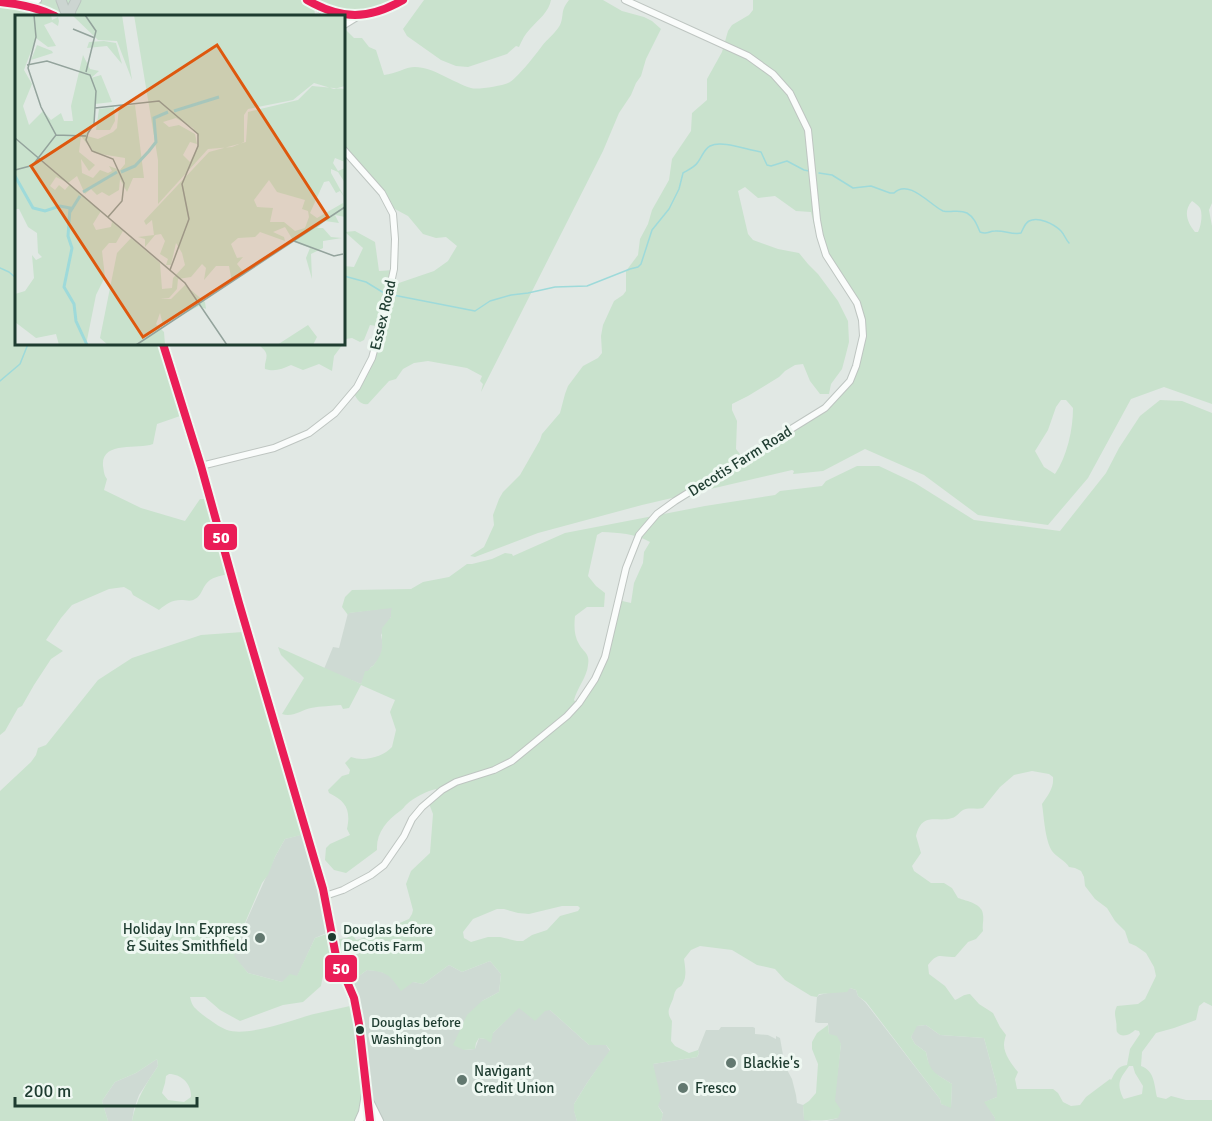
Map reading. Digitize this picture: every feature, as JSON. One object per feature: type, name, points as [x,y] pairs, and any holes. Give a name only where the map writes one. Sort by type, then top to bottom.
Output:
[{"type":"main road","points":[[61,0],[68,15]]},
{"type":"main road","points":[[68,15],[76,0]]},
{"type":"main road","points":[[163,345],[201,466],[325,896],[336,956],[354,998],[370,1121]]},
{"type":"main road","points":[[359,1121],[367,1091]]},
{"type":"main road","points":[[367,1091],[371,1106],[379,1121]]},
{"type":"street","points":[[22,4],[38,0]]},
{"type":"street","points":[[310,2],[338,13],[357,17],[376,14],[403,0]]},
{"type":"street","name":"Decotis Farm Road","points":[[325,896],[343,890],[384,865],[404,836],[412,819],[442,790],[456,782],[494,770],[512,761],[567,716],[595,679],[605,657],[616,605],[639,535],[657,514],[675,501],[825,408],[850,381],[856,366],[862,336],[862,320],[847,286],[826,255],[817,220],[808,130],[790,93],[773,74],[748,56],[626,0]]},
{"type":"street","points":[[5,2],[22,4],[53,15]]},
{"type":"street","points":[[310,2],[319,15]]},
{"type":"street","points":[[310,2],[329,15]]},
{"type":"street","points":[[345,24],[357,17]]},
{"type":"street","name":"Essex Road","points":[[201,466],[274,448],[309,433],[335,413],[357,387],[372,358],[386,310],[394,269],[393,214],[382,194],[345,151]]},
{"type":"shaded area","points":[[393,607],[391,617],[381,635],[383,645],[381,656],[361,684],[324,669],[333,647],[339,648],[348,613]]},
{"type":"shaded area","points":[[301,833],[329,932],[315,938],[297,977],[282,982],[248,973],[233,956],[275,857],[285,839]]},
{"type":"shaded area","points":[[490,961],[501,974],[499,992],[482,1001],[464,1050],[475,1049],[479,1038],[485,1039],[493,1033],[519,1007],[550,1010],[589,1045],[606,1045],[610,1051],[574,1104],[577,1121],[370,1121],[351,1007],[344,980],[359,976],[367,970],[423,984],[449,965],[462,972]]},
{"type":"shaded area","points":[[850,988],[856,990],[858,996],[940,1099],[941,1104],[951,1107],[952,1084],[934,1073],[929,1066],[926,1052],[915,1044],[911,1037],[916,1026],[926,1025],[940,1035],[984,1038],[997,1086],[997,1097],[985,1102],[995,1121],[827,1121],[838,1118],[834,1101],[841,1044],[829,1034],[828,1023],[815,1022],[817,997]]},
{"type":"shaded area","points":[[721,1027],[753,1027],[755,1034],[780,1038],[785,1066],[792,1079],[797,1103],[803,1105],[804,1119],[812,1121],[661,1121],[663,1113],[658,1106],[653,1064],[697,1057],[706,1030],[719,1030]]},
{"type":"shaded area","points":[[157,1059],[158,1066],[139,1095],[132,1121],[108,1121],[102,1101],[115,1082],[136,1073]]},
{"type":"green space","points":[[0,0],[402,0],[354,20],[346,30],[354,38],[362,38],[369,47],[376,50],[384,75],[411,67],[422,68],[474,88],[512,81],[558,28],[564,7],[569,0],[603,0],[622,11],[652,21],[661,29],[646,59],[641,76],[619,113],[603,151],[481,392],[482,376],[467,368],[428,361],[414,363],[403,369],[396,379],[389,381],[368,404],[364,404],[356,398],[354,393],[373,363],[384,328],[370,325],[364,340],[360,342],[352,338],[345,341],[345,266],[354,267],[363,248],[345,232],[355,231],[375,242],[379,271],[394,270],[393,285],[434,271],[448,261],[457,246],[446,237],[436,238],[423,234],[408,216],[393,208],[345,150],[345,15],[322,15],[319,8],[314,5],[315,15],[15,15],[15,345],[163,345],[183,415],[157,424],[153,444],[114,449],[108,452],[103,466],[107,479],[104,490],[141,508],[185,521],[200,499],[209,499],[228,574],[210,580],[199,596],[193,600],[175,601],[159,610],[124,587],[109,589],[72,605],[46,640],[63,651],[51,659],[22,706],[18,708],[5,731],[0,735]]},
{"type":"green space","points":[[424,0],[551,0],[546,12],[527,33],[519,47],[516,46],[507,54],[468,67],[456,66],[441,60],[407,36],[403,29]]},
{"type":"green space","points":[[753,0],[1212,0],[1212,203],[1209,210],[1212,226],[1212,404],[1164,387],[1131,399],[1088,478],[1048,525],[978,515],[924,475],[865,449],[823,471],[793,474],[792,470],[642,505],[538,533],[475,557],[470,556],[484,547],[494,525],[493,515],[499,499],[520,475],[542,434],[560,413],[568,386],[583,366],[598,358],[602,353],[603,325],[614,301],[626,291],[626,271],[638,255],[640,239],[652,210],[669,180],[672,159],[691,131],[692,113],[707,100],[707,79],[722,52],[728,31],[732,25],[753,10]],"holes":[[[745,187],[758,198],[775,196],[796,211],[811,212],[822,247],[856,309],[861,324],[861,345],[846,386],[829,407],[743,458],[736,449],[737,421],[732,404],[795,365],[803,364],[810,381],[820,394],[829,394],[831,384],[842,369],[849,342],[848,321],[838,301],[799,253],[778,249],[753,240],[748,234],[738,191]],[[1192,201],[1201,211],[1198,232],[1192,228],[1187,216]],[[1061,400],[1066,400],[1073,408],[1068,442],[1055,474],[1044,467],[1035,451],[1048,430],[1056,407]]]},
{"type":"green space","points":[[259,345],[342,345],[334,356],[332,371],[319,364],[303,370],[291,365],[275,370],[265,369],[267,357],[264,349]]},
{"type":"green space","points":[[1160,400],[1182,401],[1212,413],[1212,1006],[1204,1002],[1199,1006],[1196,1020],[1156,1033],[1142,1052],[1141,1066],[1149,1071],[1157,1097],[1212,1100],[1212,1121],[995,1121],[984,1102],[997,1097],[997,1086],[984,1038],[940,1035],[926,1025],[917,1026],[911,1037],[915,1044],[926,1052],[934,1072],[952,1084],[951,1108],[941,1104],[940,1099],[866,1002],[858,996],[856,990],[850,988],[847,992],[811,996],[785,980],[775,969],[757,965],[732,950],[700,946],[691,950],[684,959],[684,980],[675,991],[669,1008],[672,1021],[671,1041],[675,1046],[689,1053],[698,1050],[699,1053],[697,1057],[653,1064],[661,1098],[658,1106],[663,1114],[661,1121],[577,1121],[574,1104],[610,1050],[606,1045],[589,1045],[550,1010],[545,1011],[535,1021],[519,1008],[493,1033],[491,1043],[479,1038],[475,1049],[464,1050],[453,1045],[467,1015],[482,1001],[499,992],[501,974],[490,961],[462,972],[449,965],[423,984],[413,982],[401,991],[390,977],[379,972],[367,970],[359,976],[344,980],[335,957],[325,970],[321,986],[303,1002],[283,1005],[240,1021],[220,1010],[205,997],[190,997],[193,1005],[203,1015],[224,1029],[236,1032],[270,1027],[350,1006],[356,1024],[370,1121],[132,1121],[139,1099],[158,1066],[157,1059],[136,1073],[115,1082],[102,1101],[108,1121],[0,1121],[0,791],[31,762],[38,748],[46,745],[98,680],[132,658],[201,635],[244,633],[301,835],[285,839],[275,857],[242,930],[234,956],[248,973],[282,982],[290,974],[297,976],[315,938],[329,933],[333,940],[347,938],[352,934],[356,940],[371,935],[382,926],[395,925],[409,919],[413,910],[406,884],[411,871],[430,853],[433,814],[428,801],[435,796],[436,789],[413,799],[391,818],[380,833],[377,850],[346,873],[334,870],[325,860],[326,848],[330,844],[350,835],[347,829],[348,811],[340,799],[328,790],[342,776],[349,774],[350,770],[345,763],[351,757],[373,758],[392,747],[396,730],[390,712],[395,700],[361,685],[349,708],[343,709],[341,705],[322,706],[293,714],[282,714],[304,678],[281,655],[278,647],[361,684],[365,671],[373,666],[380,656],[382,628],[391,617],[392,608],[349,613],[348,615],[342,607],[345,597],[352,590],[411,589],[423,582],[449,577],[467,564],[492,559],[505,553],[513,556],[565,533],[775,495],[780,491],[822,486],[826,481],[857,466],[879,466],[915,483],[974,520],[1060,531],[1106,473],[1140,416]],"holes":[[[602,532],[626,534],[650,542],[644,552],[643,563],[634,583],[631,603],[618,600],[602,660],[578,705],[574,700],[586,674],[588,661],[587,655],[576,638],[575,616],[587,607],[604,607],[605,593],[588,576],[597,535]],[[1032,771],[1053,777],[1052,788],[1042,804],[1046,835],[1052,851],[1069,867],[1081,871],[1085,886],[1095,899],[1107,908],[1125,931],[1129,943],[1146,953],[1156,976],[1145,999],[1138,1004],[1116,1008],[1117,1032],[1124,1035],[1135,1030],[1140,1034],[1130,1049],[1127,1065],[1119,1068],[1111,1080],[1086,1097],[1080,1105],[1071,1106],[1063,1102],[1053,1089],[1017,1089],[1015,1079],[1018,1072],[1007,1056],[1004,1048],[1006,1035],[993,1013],[979,1004],[970,994],[955,1000],[945,986],[929,974],[928,965],[935,958],[955,957],[968,942],[976,939],[983,931],[983,917],[980,908],[958,898],[952,888],[944,883],[931,883],[914,871],[912,866],[921,853],[916,836],[919,828],[926,821],[952,818],[965,809],[983,808],[1000,787],[1014,775]],[[562,906],[580,908],[578,911],[560,916],[547,930],[523,941],[488,937],[471,942],[464,938],[463,932],[473,919],[497,909],[529,914]],[[1129,1066],[1133,1066],[1143,1086],[1142,1094],[1123,1098],[1119,1084]],[[169,1074],[178,1076],[188,1084],[191,1097],[184,1102],[168,1100],[162,1093],[166,1076]]]},
{"type":"green space","points":[[828,1025],[829,1034],[837,1036],[841,1044],[835,1101],[841,1110],[838,1118],[821,1121],[804,1120],[803,1105],[816,1093],[818,1064],[812,1049],[812,1042],[817,1033]]},
{"type":"waterway","points":[[393,295],[475,311],[490,301],[511,295],[555,287],[587,286],[638,267],[652,230],[669,209],[679,189],[683,173],[697,164],[708,147],[715,144],[761,152],[767,165],[787,161],[809,171]]},
{"type":"waterway","points":[[819,173],[832,175],[853,188],[871,186],[890,193],[900,189],[913,191],[943,211],[967,213],[983,233],[993,231],[1021,233],[1029,221],[1041,220],[1058,228],[1069,243]]},
{"type":"waterway","points":[[0,268],[15,277]]},
{"type":"waterway","points":[[345,276],[366,282],[384,293]]},
{"type":"waterway","points":[[0,381],[20,364],[28,345]]},
{"type":"transit line","name":"50","points":[[307,0],[332,11],[355,15],[378,11],[403,0]]},
{"type":"transit line","name":"50","points":[[0,2],[28,6],[53,15]]},
{"type":"transit line","name":"50","points":[[163,345],[201,466],[323,889],[336,956],[354,998],[370,1121]]},
{"type":"place","name":"Douglas before DeCotis Farm","points":[[332,937]]},
{"type":"place","name":"Holiday Inn Express & Suites Smithfield","points":[[260,938]]},
{"type":"place","name":"Douglas before Washington","points":[[360,1030]]},
{"type":"place","name":"Blackie's","points":[[731,1063]]},
{"type":"place","name":"Navigant Credit Union","points":[[462,1080]]},
{"type":"place","name":"Fresco","points":[[683,1088]]}]
